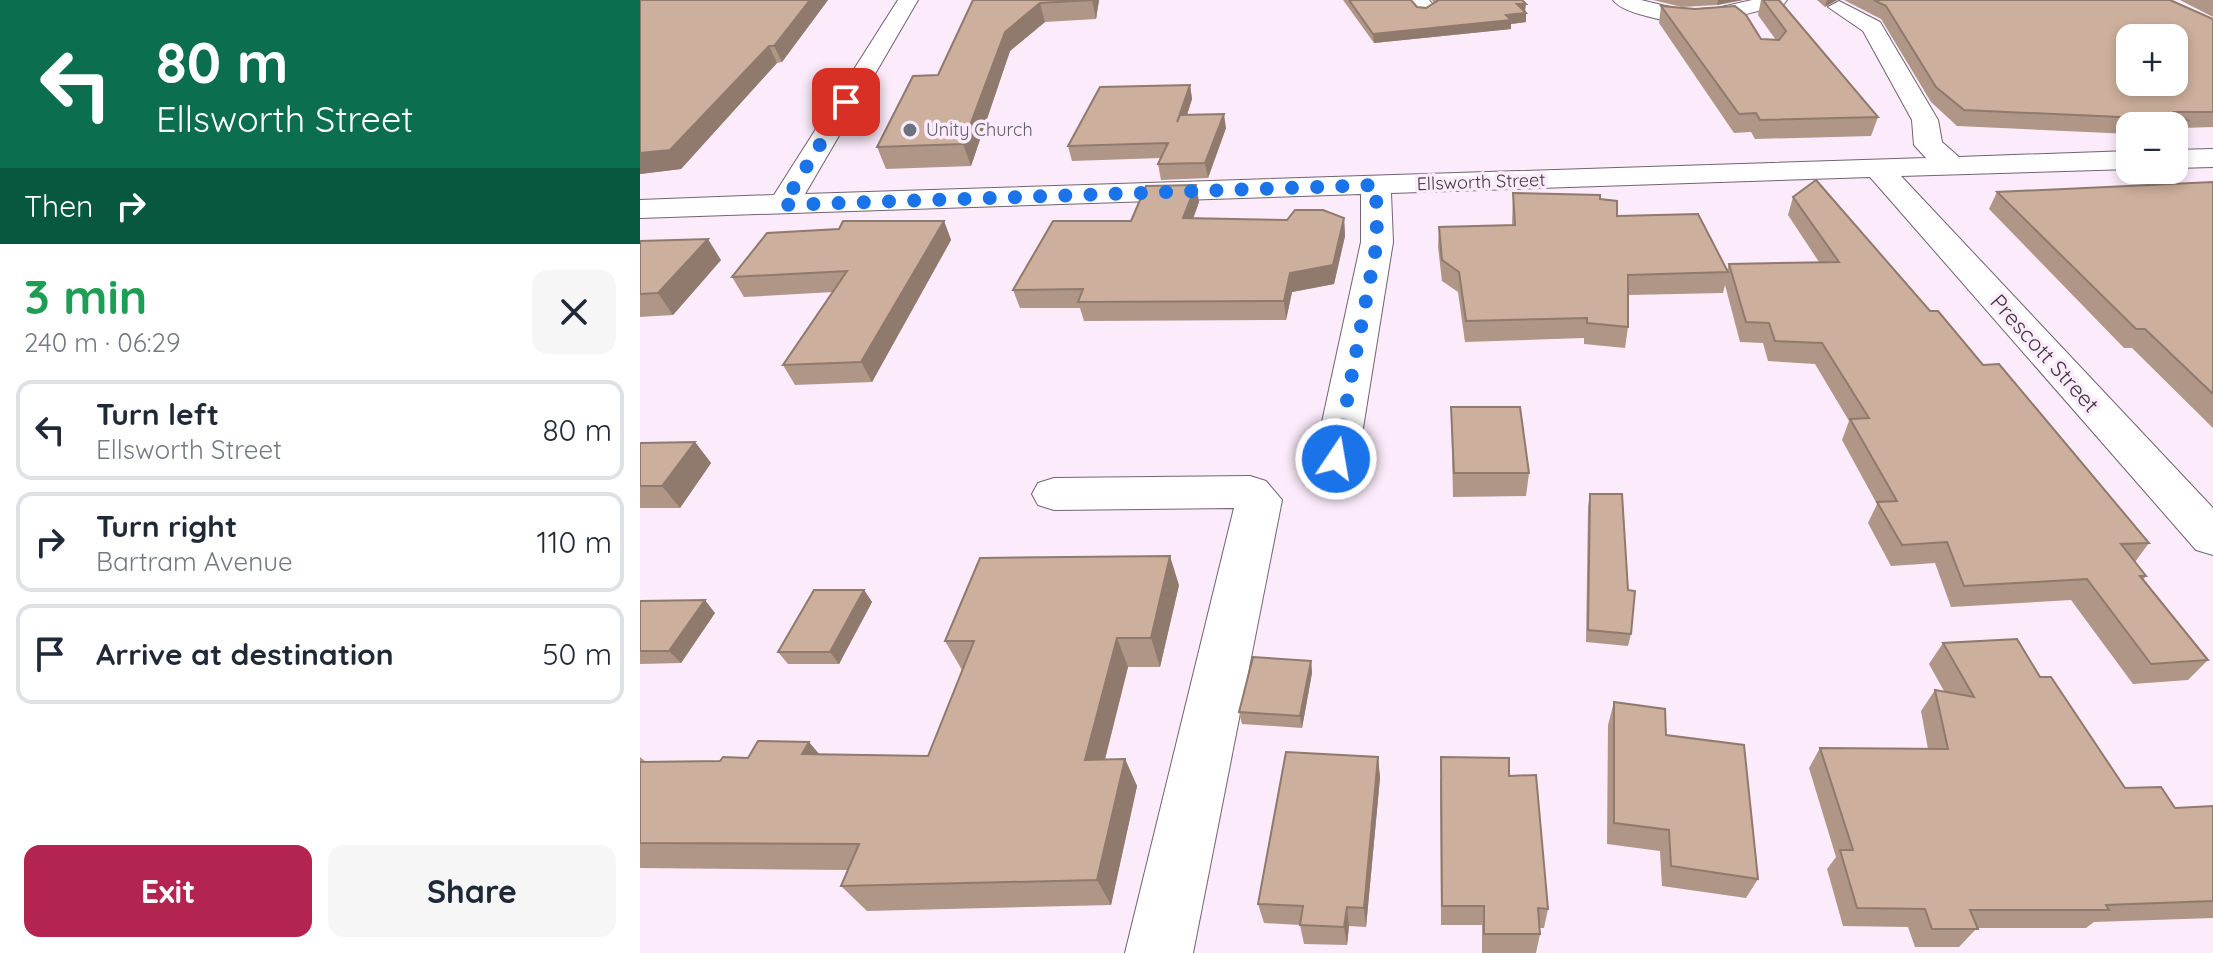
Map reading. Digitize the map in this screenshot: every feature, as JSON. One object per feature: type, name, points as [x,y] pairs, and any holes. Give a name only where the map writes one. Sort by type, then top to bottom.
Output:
[{"type":"street","points":[[783,205],[908,0]]},
{"type":"street","points":[[1623,0],[1655,15],[1700,17],[1777,0]]},
{"type":"street","points":[[1839,7],[1872,27],[1925,120],[1928,145],[1952,166]]},
{"type":"street","points":[[1732,11],[1746,18],[1753,29]]},
{"type":"street","points":[[2188,159],[2213,158]]},
{"type":"street","name":"Ellsworth Street","points":[[640,209],[2116,160]]},
{"type":"street","name":"Prescott Street","points":[[1878,169],[2213,538]]},
{"type":"street","points":[[1336,459],[1377,242],[1376,185]]},
{"type":"street","points":[[1054,494],[1250,492],[1259,500],[1159,953]]},
{"type":"building","points":[[640,0],[810,0],[774,46],[769,46],[670,150],[640,153]]},
{"type":"building","points":[[973,0],[1092,0],[1040,3],[1005,32],[963,144],[877,147],[913,76],[938,75]]},
{"type":"building","points":[[1349,0],[1411,0],[1417,7],[1426,8],[1439,0],[1522,0],[1526,4],[1517,4],[1526,13],[1506,15],[1511,20],[1373,34]]},
{"type":"building","points":[[1763,0],[1779,0],[1878,117],[1760,120],[1756,113],[1739,114],[1661,6],[1695,9],[1735,6],[1746,15],[1761,39],[1779,40],[1786,31]]},
{"type":"building","points":[[1874,0],[2170,0],[2213,19],[2213,112],[2116,112],[2116,117],[1964,110],[1936,87],[1886,6]]},
{"type":"building","points":[[1190,85],[1177,122],[1180,115],[1224,114],[1205,163],[1158,164],[1168,143],[1068,146],[1100,87]]},
{"type":"building","points":[[1816,180],[1930,311],[1938,311],[1983,365],[1999,364],[2149,543],[2121,544],[2146,576],[2140,576],[2208,660],[2151,664],[2087,579],[1964,586],[1947,542],[1902,545],[1877,502],[1897,501],[1850,419],[1869,418],[1822,343],[1775,341],[1769,323],[1746,322],[1729,264],[1839,262],[1793,197]]},
{"type":"building","points":[[2213,182],[2213,394],[2145,329],[2136,329],[1997,192]]},
{"type":"building","points":[[1196,185],[1183,218],[1287,220],[1295,210],[1323,210],[1344,218],[1333,265],[1290,273],[1284,301],[1078,302],[1083,289],[1013,290],[1053,221],[1131,221],[1146,186]]},
{"type":"building","points":[[1513,193],[1600,195],[1600,199],[1617,201],[1617,216],[1698,214],[1728,272],[1628,275],[1628,327],[1587,323],[1587,318],[1466,321],[1459,272],[1442,260],[1439,227],[1515,225]]},
{"type":"building","points":[[843,221],[944,221],[861,362],[783,365],[847,271],[732,277],[767,233],[839,229]]},
{"type":"building","points":[[708,239],[658,293],[640,294],[640,241]]},
{"type":"building","points":[[1451,407],[1520,407],[1529,473],[1454,473]]},
{"type":"building","points":[[695,442],[662,486],[640,486],[641,443]]},
{"type":"building","points":[[1590,494],[1622,494],[1628,590],[1635,591],[1631,634],[1588,630]]},
{"type":"building","points":[[1170,556],[1151,638],[1117,638],[1085,760],[1125,759],[1097,880],[841,886],[859,844],[640,843],[640,762],[748,758],[758,741],[809,742],[802,754],[928,756],[974,641],[945,641],[980,558]]},
{"type":"building","points":[[814,590],[864,590],[830,652],[778,652]]},
{"type":"building","points":[[705,600],[669,651],[640,651],[640,601]]},
{"type":"building","points":[[2017,639],[2040,677],[2051,677],[2125,788],[2161,787],[2175,808],[2213,806],[2213,901],[2106,905],[2109,910],[1970,910],[1978,929],[1932,929],[1925,909],[1857,908],[1840,850],[1853,850],[1820,748],[1948,749],[1935,690],[1974,697],[1943,643]]},
{"type":"building","points":[[1253,657],[1311,661],[1300,716],[1239,712]]},
{"type":"building","points":[[1614,702],[1665,709],[1666,735],[1744,745],[1758,879],[1671,866],[1669,830],[1614,823]]},
{"type":"building","points":[[1286,752],[1378,757],[1364,908],[1347,907],[1344,927],[1300,925],[1303,906],[1258,904]]},
{"type":"building","points":[[1441,757],[1509,758],[1509,776],[1536,775],[1548,909],[1538,908],[1540,934],[1484,934],[1484,906],[1442,906]]},
{"type":"place","name":"Unity Church","points":[[910,130]]},
{"type":"route","points":[[846,102],[783,205],[1376,185],[1377,242],[1336,459]]}]
